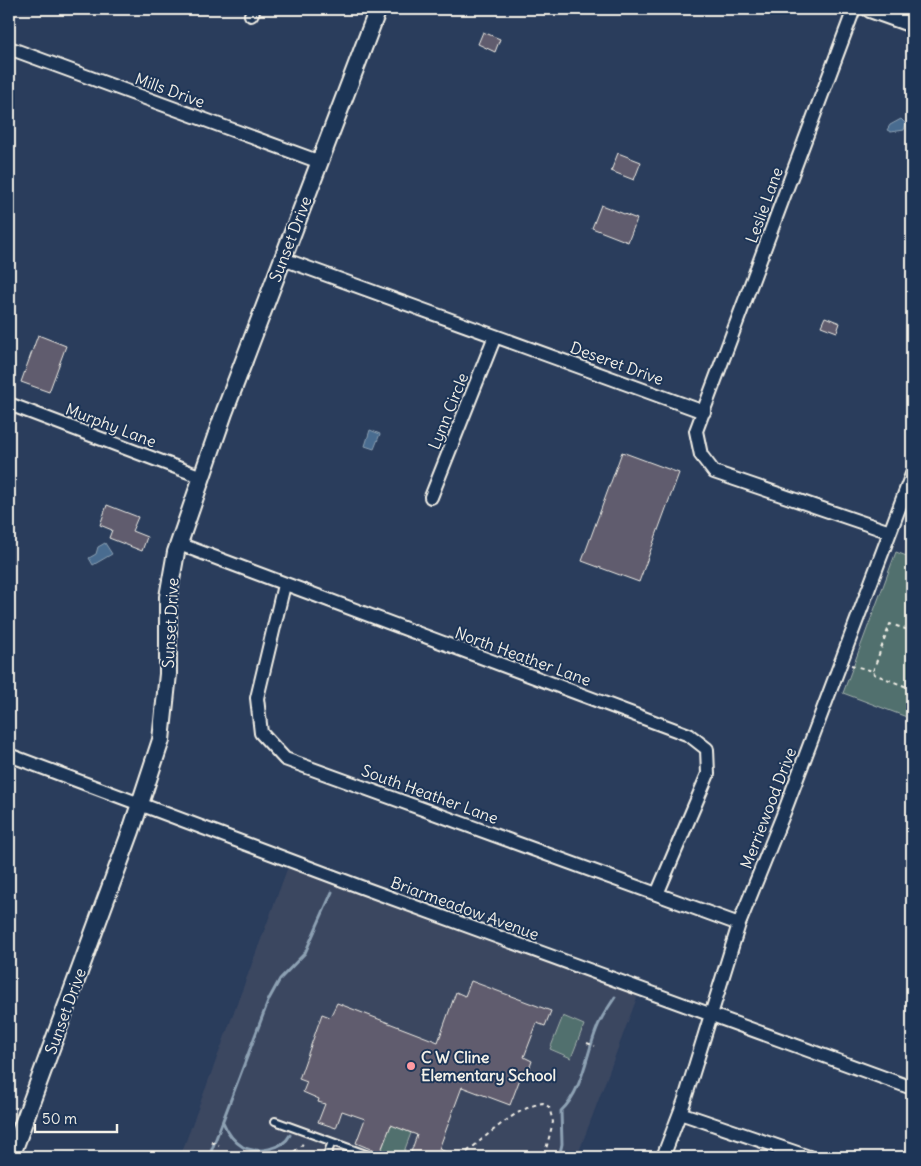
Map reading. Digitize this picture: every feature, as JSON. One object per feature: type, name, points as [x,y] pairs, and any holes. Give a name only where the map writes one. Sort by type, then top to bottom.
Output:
[{"type":"street","name":"Sunset Drive","points":[[11,1157],[140,804],[161,740],[168,674],[168,597],[179,544],[224,413],[378,9]]},
{"type":"street","name":"Leslie Lane","points":[[704,412],[854,9]]},
{"type":"street","points":[[879,10],[912,24]]},
{"type":"street","name":"Mills Drive","points":[[9,48],[320,162]]},
{"type":"street","name":"Deseret Drive","points":[[283,259],[704,412]]},
{"type":"street","name":"Lynn Circle","points":[[431,497],[495,336]]},
{"type":"street","name":"Murphy Lane","points":[[9,404],[202,477]]},
{"type":"street","points":[[704,412],[696,431],[701,455],[714,472],[890,532]]},
{"type":"street","name":"Merriewood Drive","points":[[663,1157],[680,1113],[739,924],[785,810],[912,474]]},
{"type":"street","name":"North Heather Lane","points":[[179,544],[284,585],[689,735],[708,749],[708,774],[657,894]]},
{"type":"street","name":"South Heather Lane","points":[[284,585],[257,698],[262,733],[285,759],[739,924]]},
{"type":"street","name":"Briarmeadow Avenue","points":[[9,755],[912,1088]]},
{"type":"street","points":[[680,1113],[809,1157]]},
{"type":"lane","points":[[275,1121],[374,1157]]},
{"type":"lane","points":[[326,1157],[332,1142]]},
{"type":"path","points":[[873,671],[890,624],[912,631]]},
{"type":"path","points":[[841,662],[873,671],[874,674],[912,689]]},
{"type":"path","points":[[587,1043],[595,1046]]},
{"type":"path","points":[[461,1157],[510,1119],[527,1109],[543,1103],[549,1107],[553,1122],[544,1157]]},
{"type":"path","points":[[288,1157],[302,1144],[306,1132]]},
{"type":"path","points":[[211,1142],[218,1146]]},
{"type":"shaded area","points":[[901,119],[906,124],[904,130],[891,132],[887,130],[890,125]]},
{"type":"shaded area","points":[[370,430],[380,434],[374,449],[365,446]]},
{"type":"shaded area","points":[[105,543],[112,554],[93,565],[89,558],[96,554],[98,547]]},
{"type":"shaded area","points":[[289,864],[638,995],[577,1157],[180,1157]]},
{"type":"green space","points":[[896,552],[912,558],[912,719],[843,693]]},
{"type":"green space","points":[[563,1016],[584,1025],[571,1058],[550,1049]]},
{"type":"green space","points":[[391,1124],[411,1133],[402,1157],[388,1157],[380,1154]]},
{"type":"building","points":[[483,32],[500,39],[495,52],[478,44]]},
{"type":"building","points":[[618,153],[641,162],[634,180],[611,171]]},
{"type":"building","points":[[601,205],[637,219],[628,242],[592,228]]},
{"type":"building","points":[[825,317],[840,323],[837,332],[821,326]]},
{"type":"building","points":[[38,335],[66,346],[49,392],[21,382]]},
{"type":"building","points":[[622,452],[679,473],[639,582],[582,561]]},
{"type":"building","points":[[107,505],[138,517],[132,531],[147,537],[142,551],[109,538],[112,530],[100,525]]},
{"type":"building","points":[[471,981],[551,1011],[545,1026],[537,1023],[524,1057],[532,1061],[526,1078],[521,1076],[510,1105],[462,1087],[439,1149],[459,1157],[425,1157],[411,1152],[417,1135],[391,1125],[380,1153],[356,1143],[365,1119],[342,1111],[336,1128],[318,1122],[325,1104],[318,1102],[319,1099],[303,1092],[307,1082],[299,1079],[322,1014],[330,1017],[337,1003],[438,1042],[456,992],[465,996]]},
{"type":"waterway","points":[[209,1157],[269,999],[280,979],[305,953],[332,892]]},
{"type":"waterway","points":[[559,1157],[562,1144],[561,1111],[568,1103],[579,1083],[593,1038],[603,1016],[615,997]]},
{"type":"waterway","points":[[223,1122],[233,1139],[239,1145],[249,1149],[262,1150],[276,1147],[287,1140],[290,1135]]},
{"type":"place","name":"C W Cline Elementary School","points":[[411,1066]]}]
